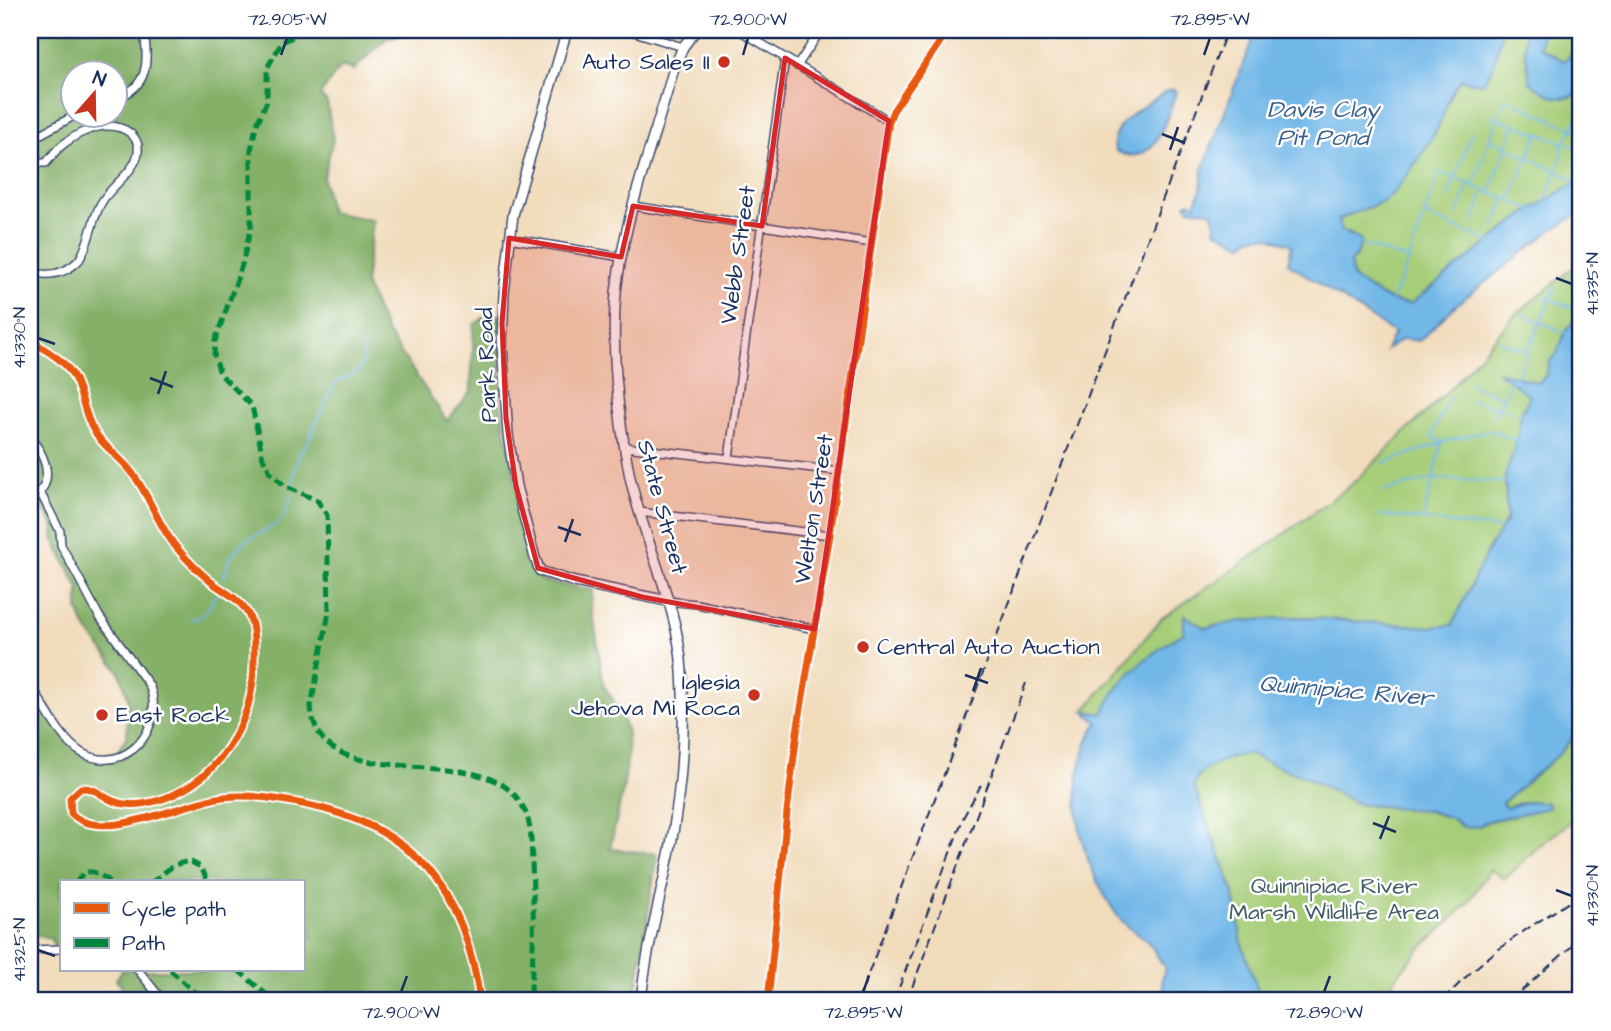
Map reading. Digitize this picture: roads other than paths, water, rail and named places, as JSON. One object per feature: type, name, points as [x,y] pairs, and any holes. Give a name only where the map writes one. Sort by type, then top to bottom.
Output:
[{"type":"main road","name":"Park Road","points":[[567,30],[518,195],[509,238],[502,323],[506,418],[516,486],[538,568],[543,573],[668,601]]},
{"type":"main road","name":"State Street","points":[[641,1001],[674,828],[680,780],[682,669],[676,626],[639,512],[624,447],[615,333],[617,279],[633,206],[674,68],[683,47],[696,30]]},
{"type":"street","points":[[130,91],[142,79],[146,60],[144,30]]},
{"type":"street","points":[[628,30],[683,47]]},
{"type":"street","points":[[739,30],[889,121]]},
{"type":"street","points":[[797,65],[821,30]]},
{"type":"street","name":"Welton Street","points":[[768,1001],[797,732],[840,471],[889,121],[942,39]]},
{"type":"street","name":"Webb Street","points":[[729,458],[785,58]]},
{"type":"street","points":[[30,148],[39,135],[60,124]]},
{"type":"street","points":[[30,157],[35,163],[46,163],[68,141],[89,130],[105,126],[127,131],[138,144],[138,154],[133,165],[108,193],[98,209],[75,265],[58,273],[40,275],[30,272]]},
{"type":"street","points":[[633,206],[872,243]]},
{"type":"street","points":[[509,238],[621,257]]},
{"type":"street","points":[[30,438],[45,463],[46,480],[40,492]]},
{"type":"street","points":[[624,447],[840,471]]},
{"type":"street","points":[[30,493],[40,492]]},
{"type":"street","points":[[30,684],[65,737],[80,751],[94,757],[109,758],[129,751],[138,745],[153,723],[155,703],[149,685],[113,637],[88,597],[61,545],[61,531],[40,492]]},
{"type":"street","points":[[639,512],[830,536]]},
{"type":"street","points":[[668,601],[697,604],[815,629]]},
{"type":"street","points":[[30,950],[60,949]]},
{"type":"street","points":[[140,972],[163,1001]]},
{"type":"water","name":"Davis Clay Pit Pond","points":[[1256,30],[1502,30],[1494,65],[1484,83],[1471,83],[1462,79],[1457,84],[1434,134],[1397,189],[1384,201],[1339,220],[1341,231],[1361,240],[1358,253],[1350,262],[1353,278],[1381,296],[1396,302],[1412,303],[1522,216],[1581,179],[1581,213],[1553,229],[1456,305],[1419,341],[1403,339],[1386,350],[1394,333],[1288,263],[1292,245],[1260,236],[1248,239],[1243,244],[1216,231],[1213,212],[1189,208],[1186,204],[1190,202],[1195,205],[1201,189],[1203,169]]},
{"type":"water","points":[[1525,30],[1542,30],[1540,47],[1564,61],[1581,44],[1581,92],[1566,98],[1554,97],[1530,82]]},
{"type":"water","points":[[1173,89],[1176,92],[1168,115],[1150,148],[1141,154],[1129,155],[1116,151],[1116,132],[1122,124],[1166,91]]},
{"type":"water","name":"Quinnipiac River","points":[[1581,312],[1581,728],[1558,755],[1502,803],[1506,808],[1538,802],[1549,805],[1549,808],[1488,821],[1480,826],[1464,827],[1451,818],[1429,811],[1358,804],[1305,777],[1248,754],[1230,757],[1208,768],[1197,777],[1194,787],[1233,890],[1242,945],[1260,1001],[1166,1001],[1162,981],[1165,968],[1147,941],[1126,925],[1115,912],[1095,877],[1082,840],[1077,802],[1078,783],[1086,747],[1098,723],[1084,711],[1103,714],[1117,689],[1136,667],[1184,633],[1184,615],[1205,628],[1242,621],[1299,617],[1431,627],[1452,625],[1487,552],[1507,519],[1505,477],[1517,440],[1521,414],[1530,396],[1497,371],[1539,383],[1546,375],[1550,361],[1557,353],[1565,333]]},
{"type":"waterway","points":[[1541,34],[1549,30]]},
{"type":"waterway","points":[[1473,185],[1505,98],[1581,133]]},
{"type":"waterway","points":[[1546,200],[1563,151],[1561,146],[1573,129],[1581,109]]},
{"type":"waterway","points":[[1488,115],[1581,149]]},
{"type":"waterway","points":[[1490,192],[1514,126]]},
{"type":"waterway","points":[[1448,197],[1472,132]]},
{"type":"waterway","points":[[1510,200],[1538,134]]},
{"type":"waterway","points":[[1491,139],[1576,181]]},
{"type":"waterway","points":[[1360,244],[1409,260],[1439,172],[1533,210]]},
{"type":"waterway","points":[[1458,214],[1468,186]]},
{"type":"waterway","points":[[1474,221],[1483,192]]},
{"type":"waterway","points":[[1494,227],[1505,199]]},
{"type":"waterway","points":[[1425,215],[1490,242]]},
{"type":"waterway","points":[[1392,300],[1409,260]]},
{"type":"waterway","points":[[1571,278],[1581,282]]},
{"type":"waterway","points":[[1517,376],[1555,287]]},
{"type":"waterway","points":[[1545,297],[1581,311]]},
{"type":"waterway","points":[[1522,314],[1566,333]]},
{"type":"waterway","points":[[1499,341],[1528,351]]},
{"type":"waterway","points":[[293,486],[299,456],[333,386],[359,371],[364,359],[363,350],[367,345]]},
{"type":"waterway","points":[[1494,418],[1511,381]]},
{"type":"waterway","points":[[1468,383],[1502,397]]},
{"type":"waterway","points":[[1451,396],[1431,436],[1443,442],[1490,430],[1517,441]]},
{"type":"waterway","points":[[1469,400],[1522,414]]},
{"type":"waterway","points":[[1383,463],[1442,443]]},
{"type":"waterway","points":[[1423,519],[1442,443]]},
{"type":"waterway","points":[[1384,491],[1434,479],[1507,482]]},
{"type":"waterway","points":[[224,578],[232,555],[242,544],[282,518],[291,495]]},
{"type":"waterway","points":[[1379,515],[1500,529]]},
{"type":"waterway","points":[[191,619],[205,613],[217,593]]},
{"type":"railway","points":[[858,1001],[1227,30]]},
{"type":"railway","points":[[907,1001],[1026,683]]},
{"type":"railway","points":[[894,1001],[964,816],[981,785]]},
{"type":"railway","points":[[1443,1001],[1491,955],[1581,895]]},
{"type":"railway","points":[[1510,1001],[1581,938]]},
{"type":"place","name":"Auto Sales II","points":[[724,62]]},
{"type":"place","name":"Central Auto Auction","points":[[863,647]]},
{"type":"place","name":"Iglesia Jehova Mi Roca","points":[[754,695]]},
{"type":"place","name":"East Rock","points":[[102,715]]},
{"type":"park label","name":"Quinnipiac River Marsh Wildlife Area","points":[[1334,899]]}]
